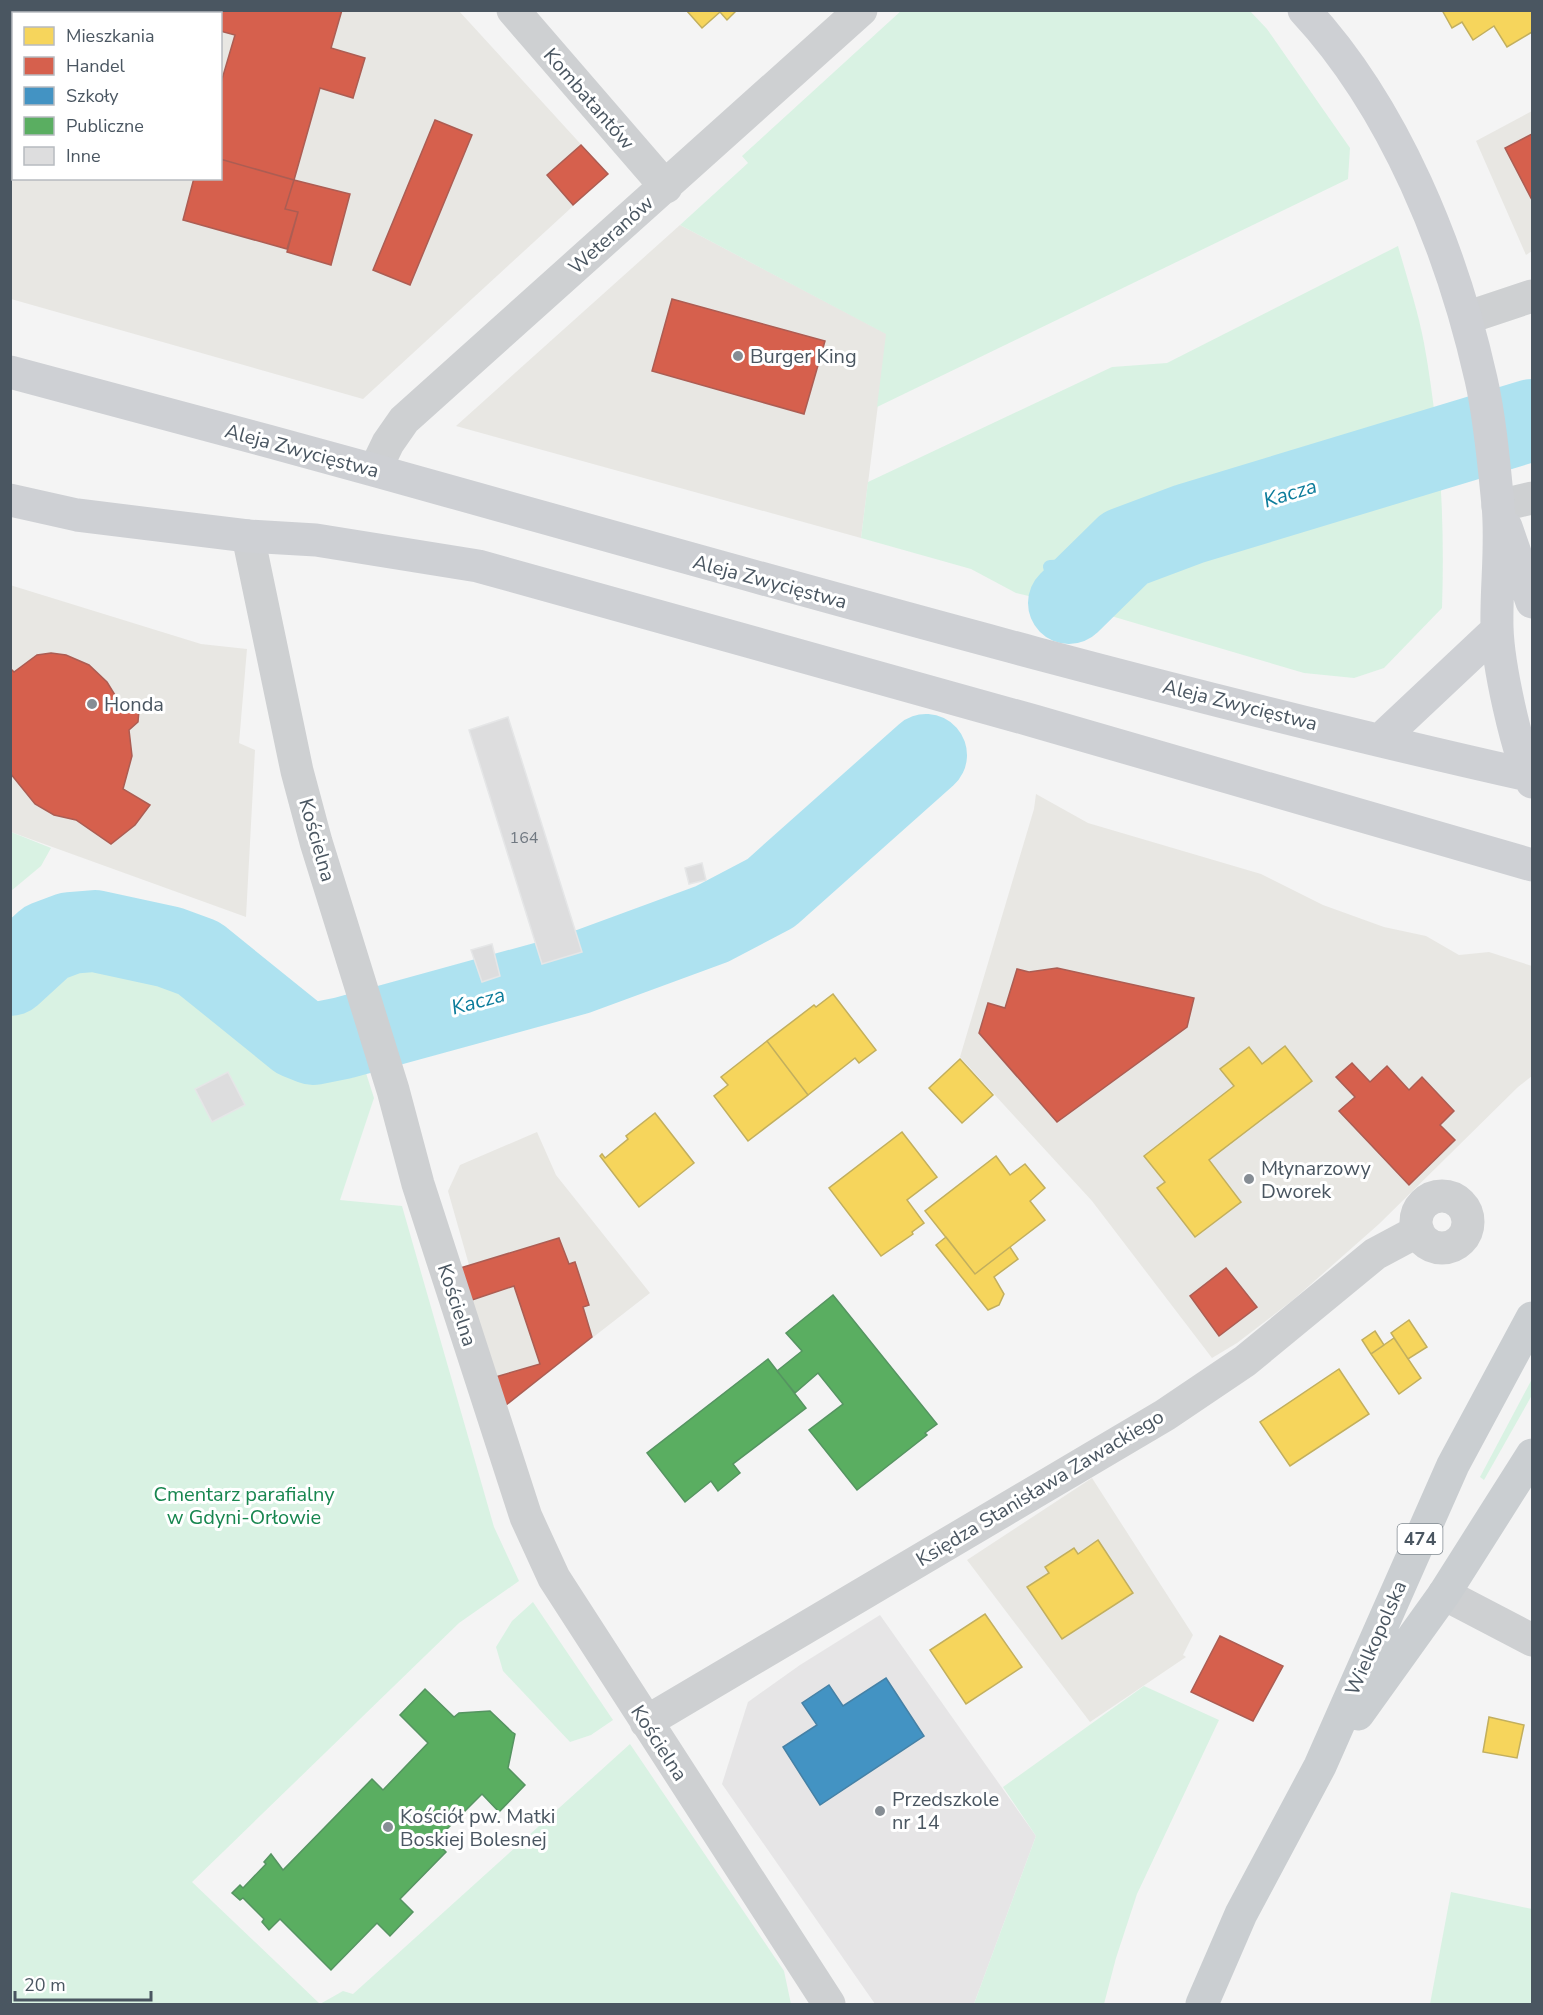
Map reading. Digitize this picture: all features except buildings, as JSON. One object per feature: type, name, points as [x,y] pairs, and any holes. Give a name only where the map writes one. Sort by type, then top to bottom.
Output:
[{"type":"main road","points":[[1304,10],[1372,98],[1435,229],[1466,318],[1482,381],[1497,498],[1497,630],[1507,694],[1532,778]]},
{"type":"main road","name":"Aleja Zwycięstwa","points":[[10,372],[375,470],[652,549],[1051,658],[1532,778]]},
{"type":"main road","points":[[1497,498],[1533,602]]},
{"type":"main road","points":[[10,500],[76,515],[248,536],[316,540],[478,566],[1034,721],[1533,866]]},
{"type":"main road","points":[[1380,740],[1497,630]]},
{"type":"main road","name":"Wielkopolska","points":[[1202,2004],[1241,1914],[1320,1766],[1452,1465],[1533,1318]]},
{"type":"main road","name":"Wielkopolska","points":[[1320,1766],[1444,1594],[1533,1455]]},
{"type":"street","name":"Kombatantów","points":[[513,10],[666,187]]},
{"type":"street","name":"Weteranów","points":[[375,470],[388,442],[404,420],[861,10]]},
{"type":"street","points":[[1466,318],[1533,296]]},
{"type":"street","points":[[1497,498],[1533,498]]},
{"type":"street","name":"Kościelna","points":[[248,536],[297,771],[365,1004],[393,1090],[415,1175],[526,1516],[554,1578],[829,2004]]},
{"type":"street","name":"Księdza Stanisława Zawackiego","points":[[646,1722],[1165,1415],[1245,1361],[1375,1254],[1418,1231]]},
{"type":"street","points":[[1444,1594],[1533,1640]]},
{"type":"shaded area","points":[[10,11],[459,11],[608,174],[363,399],[11,299]]},
{"type":"shaded area","points":[[1532,111],[1532,251],[1526,255],[1476,141]]},
{"type":"shaded area","points":[[680,225],[887,334],[861,538],[456,426]]},
{"type":"shaded area","points":[[10,585],[201,644],[247,649],[239,743],[255,750],[246,917],[11,832]]},
{"type":"shaded area","points":[[1036,794],[1088,823],[1261,874],[1323,905],[1384,927],[1426,936],[1459,955],[1489,952],[1532,966],[1532,1076],[1518,1087],[1379,1224],[1293,1300],[1237,1343],[1212,1358],[1092,1201],[960,1057],[1034,809]]},
{"type":"shaded area","points":[[537,1132],[556,1175],[650,1293],[497,1412],[457,1269],[469,1265],[448,1191],[460,1165]]},
{"type":"shaded area","points":[[1092,1478],[1193,1635],[1183,1655],[1186,1657],[1090,1722],[967,1560]]},
{"type":"shaded area","name":"Przedszkole nr 14","points":[[880,1615],[1036,1836],[974,2004],[875,2004],[722,1784],[748,1702],[800,1665]]},
{"type":"green space","points":[[902,10],[1250,11],[1267,29],[1350,148],[1348,179],[877,407],[886,334],[680,225],[748,163],[742,156]]},
{"type":"green space","points":[[1398,246],[1422,331],[1434,409],[1442,509],[1442,608],[1384,668],[1354,678],[1304,673],[1101,613],[1016,593],[971,569],[861,538],[868,482],[1112,367],[1167,363]]},
{"type":"green space","points":[[11,832],[51,848],[41,866],[11,891]]},
{"type":"green space","name":"Cmentarz parafialny w Gdyni-Orłowie","points":[[120,944],[197,966],[245,1004],[282,1047],[315,1059],[358,1048],[374,1098],[340,1200],[402,1206],[494,1527],[519,1581],[459,1623],[192,1882],[320,2004],[11,2004],[11,1006],[38,974],[47,953],[70,945]]},
{"type":"green space","points":[[1532,1379],[1532,1395],[1484,1480],[1480,1477]]},
{"type":"green space","points":[[533,1602],[613,1720],[591,1735],[570,1742],[503,1671],[496,1647],[512,1621]]},
{"type":"green space","points":[[1144,1686],[1219,1720],[1137,1894],[1104,2004],[974,2004],[1036,1836],[1003,1787]]},
{"type":"green space","points":[[630,1744],[784,1971],[791,2004],[320,2004],[343,1991],[353,1994]]},
{"type":"green space","points":[[1451,1892],[1532,1909],[1532,2004],[1430,2004]]},
{"type":"waterway","name":"Kacza","points":[[1069,603],[1125,548],[1189,524],[1532,420]]},
{"type":"waterway","points":[[1050,567],[1109,564]]},
{"type":"waterway","name":"Kacza","points":[[10,975],[46,942],[70,933],[95,931],[169,947],[199,958],[298,1038],[313,1044],[343,1038],[576,974],[712,924],[771,893],[926,755]]},
{"type":"place","name":"Burger King","points":[[738,356]]},
{"type":"place","name":"Honda","points":[[92,704]]},
{"type":"place","name":"Młynarzowy Dworek","points":[[1249,1179]]},
{"type":"place","name":"Przedszkole nr 14","points":[[880,1811]]},
{"type":"place","name":"Kościół pw. Matki Boskiej Bolesnej","points":[[388,1827]]}]
